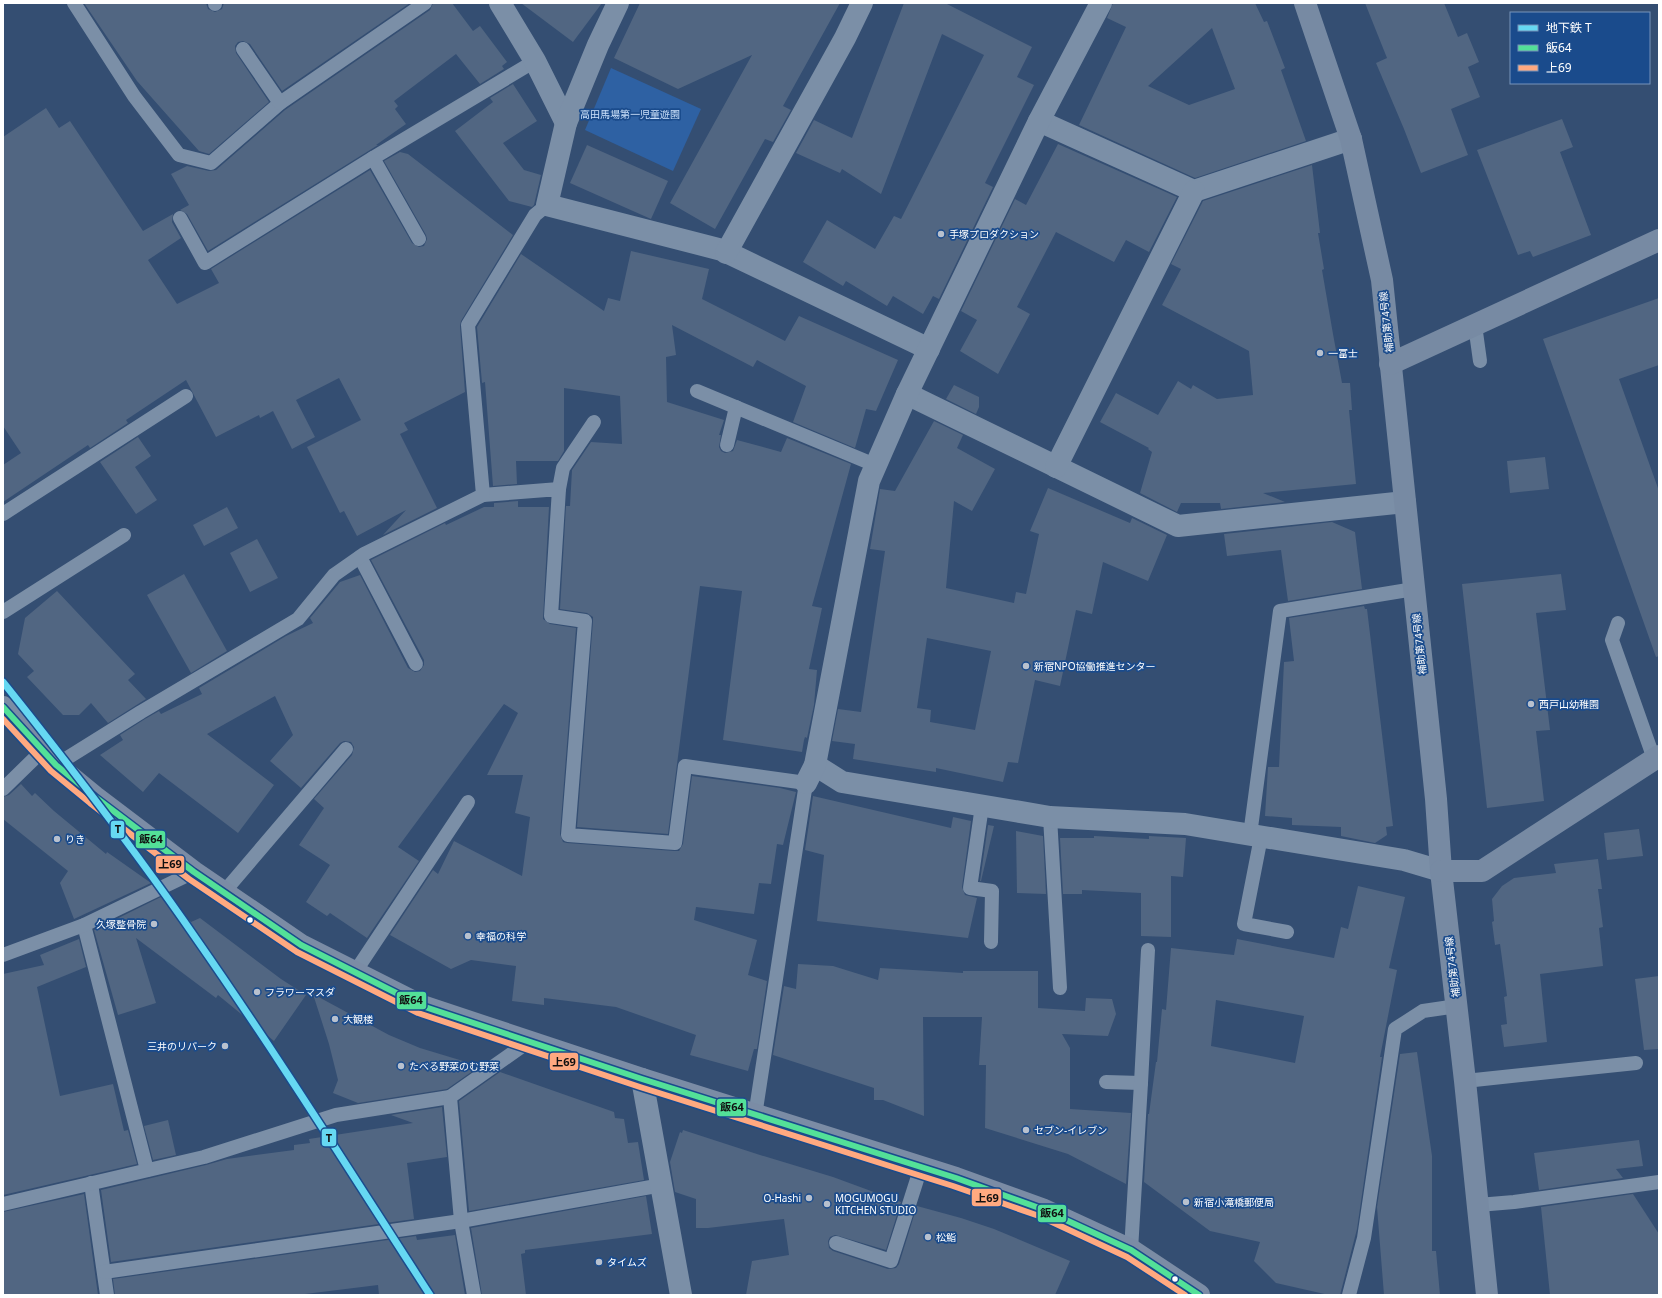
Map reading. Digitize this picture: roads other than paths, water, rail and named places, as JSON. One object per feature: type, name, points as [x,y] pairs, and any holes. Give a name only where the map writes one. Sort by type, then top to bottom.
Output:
[{"type":"main road","points":[[3,707],[49,758],[95,797],[194,872],[301,945],[422,1006],[755,1116],[956,1178],[1042,1209],[1131,1250],[1200,1295]]},
{"type":"street","points":[[500,3],[535,61],[566,123]]},
{"type":"street","points":[[618,3],[598,45],[566,123],[546,205],[722,250],[929,349]]},
{"type":"street","points":[[726,253],[845,38],[862,3]]},
{"type":"street","points":[[1101,3],[1039,121],[875,465],[869,481],[811,774],[842,782],[1050,817],[1185,824],[1404,860],[1441,871],[1482,871],[1656,758]]},
{"type":"street","name":"補助第74号線","points":[[1306,3],[1351,139],[1382,280],[1436,799],[1441,871],[1457,1006],[1487,1295]]},
{"type":"street","points":[[1039,121],[1194,191],[1351,139]]},
{"type":"street","points":[[1056,467],[1194,191]]},
{"type":"street","points":[[1390,364],[1659,240]]},
{"type":"street","points":[[908,394],[1178,526],[1405,502]]},
{"type":"street","points":[[642,1079],[681,1295]]},
{"type":"lane","points":[[74,3],[134,96],[179,155],[211,163],[280,103],[425,3]]},
{"type":"lane","points":[[243,49],[280,103]]},
{"type":"lane","points":[[180,218],[205,263],[373,158],[535,61]]},
{"type":"lane","points":[[373,158],[419,239]]},
{"type":"lane","points":[[483,495],[468,325],[535,215],[546,205]]},
{"type":"lane","points":[[1475,325],[1480,361]]},
{"type":"lane","points":[[696,391],[875,465]]},
{"type":"lane","points":[[3,514],[186,396]]},
{"type":"lane","points":[[727,445],[736,407]]},
{"type":"lane","points":[[594,422],[563,468],[559,489],[551,616],[585,621],[568,835],[675,843],[685,766],[811,774],[755,1116]]},
{"type":"lane","points":[[3,789],[49,758],[141,712],[298,619],[334,575],[360,557],[483,495],[559,489]]},
{"type":"lane","points":[[3,612],[124,535]]},
{"type":"lane","points":[[360,557],[416,664]]},
{"type":"lane","points":[[1287,932],[1244,924],[1256,836],[1280,611],[1414,589]]},
{"type":"lane","points":[[1618,622],[1612,640],[1656,758]]},
{"type":"lane","points":[[224,892],[346,749]]},
{"type":"lane","points":[[355,972],[468,802]]},
{"type":"lane","points":[[982,806],[970,888],[992,891],[991,942]]},
{"type":"lane","points":[[1050,817],[1060,988]]},
{"type":"lane","points":[[3,955],[84,925],[194,872]]},
{"type":"lane","points":[[84,925],[146,1170]]},
{"type":"lane","points":[[1131,1250],[1148,950]]},
{"type":"lane","points":[[1349,1295],[1364,1238],[1395,1029],[1423,1011],[1457,1006]]},
{"type":"lane","points":[[3,1204],[204,1156],[336,1115],[450,1097],[528,1042]]},
{"type":"lane","points":[[1465,1081],[1636,1062]]},
{"type":"lane","points":[[1106,1082],[1141,1083]]},
{"type":"lane","points":[[450,1097],[461,1221],[474,1295]]},
{"type":"lane","points":[[836,1242],[890,1261],[921,1167]]},
{"type":"lane","points":[[1478,1205],[1514,1202],[1659,1182]]},
{"type":"lane","points":[[91,1183],[107,1295]]},
{"type":"lane","points":[[104,1272],[461,1221],[662,1185]]},
{"type":"metro line","name":"T","points":[[3,682],[102,809],[174,907],[286,1072],[430,1295]]},
{"type":"place","name":"手塚プロダクション","points":[[941,234]]},
{"type":"place","name":"一富士","points":[[1320,353]]},
{"type":"place","name":"新宿NPO協働推進センター","points":[[1026,666]]},
{"type":"place","name":"西戸山幼稚園","points":[[1531,704]]},
{"type":"place","name":"りき","points":[[57,839]]},
{"type":"place","name":"久塚整骨院","points":[[154,924]]},
{"type":"place","name":"幸福の科学","points":[[468,936]]},
{"type":"place","name":"フラワーマスダ","points":[[257,992]]},
{"type":"place","name":"大観楼","points":[[335,1019]]},
{"type":"place","name":"三井のリパーク","points":[[225,1046]]},
{"type":"place","name":"たべる野菜のむ野菜","points":[[401,1066]]},
{"type":"place","name":"セブン-イレブン","points":[[1026,1130]]},
{"type":"place","name":"O-Hashi","points":[[809,1198]]},
{"type":"place","name":"新宿小滝橋郵便局","points":[[1186,1202]]},
{"type":"place","name":"MOGUMOGU KITCHEN STUDIO","points":[[827,1204]]},
{"type":"place","name":"松鮨","points":[[928,1237]]},
{"type":"place","name":"タイムズ","points":[[599,1262]]},
{"type":"park label","name":"高田馬場第一児童遊園","points":[[630,114]]}]
